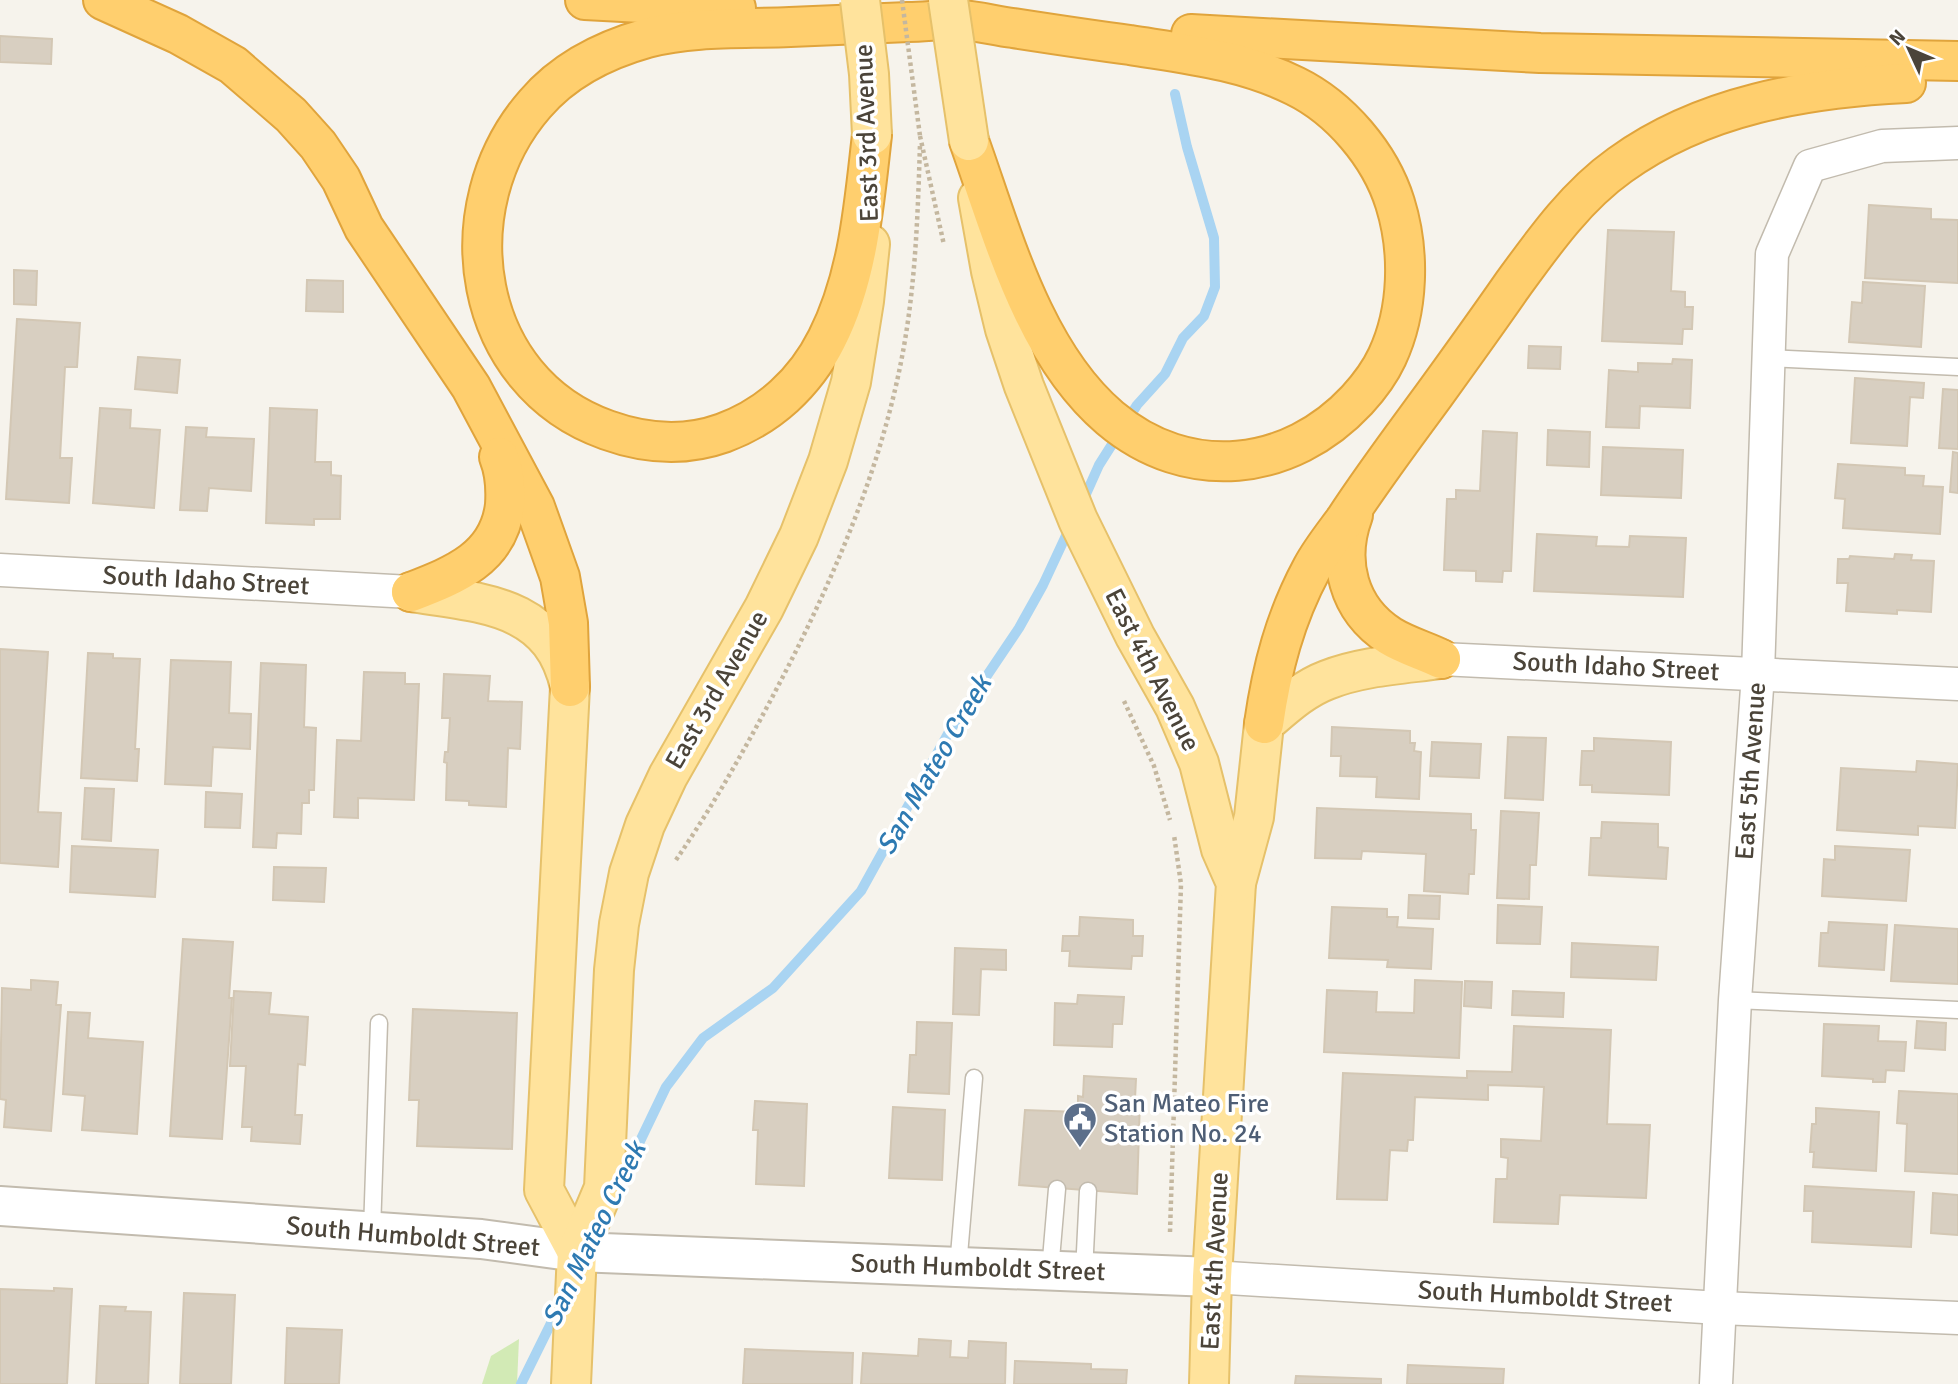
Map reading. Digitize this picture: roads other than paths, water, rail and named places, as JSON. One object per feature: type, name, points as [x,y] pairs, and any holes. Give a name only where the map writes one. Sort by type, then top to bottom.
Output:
[{"type":"highway","points":[[103,0],[178,34],[233,65],[291,115],[318,145],[341,179],[364,228],[471,387],[535,507],[556,564],[568,623],[570,687]]},
{"type":"highway","points":[[585,0],[954,10],[1540,53],[1958,61]]},
{"type":"highway","points":[[872,135],[862,224],[841,309],[825,345],[803,377],[778,403],[746,425],[697,440],[672,443],[636,440],[598,427],[566,410],[540,388],[518,363],[488,299],[482,264],[482,225],[488,187],[504,150],[522,118],[546,91],[574,69],[609,51],[651,37],[697,30],[954,10],[1219,58],[1300,88],[1328,108],[1356,134],[1378,165],[1394,199],[1403,239],[1405,279],[1399,319],[1387,358],[1366,390],[1340,418],[1311,439],[1275,455],[1242,461],[1205,461],[1168,452],[1141,439],[1113,421],[1090,398],[1051,344],[1011,258],[970,141]]},
{"type":"highway","points":[[1264,724],[1272,673],[1288,619],[1312,567],[1544,242],[1581,199],[1619,165],[1658,141],[1695,124],[1756,102],[1853,86],[1958,81]]},
{"type":"highway","points":[[411,592],[449,578],[472,562],[493,543],[503,519],[506,492],[501,463],[471,387]]},
{"type":"highway","points":[[1360,497],[1349,528],[1345,555],[1348,582],[1357,603],[1372,621],[1391,637],[1441,659]]},
{"type":"main road","name":"East 3rd Avenue","points":[[571,1384],[577,1252],[604,1188],[619,924],[629,873],[645,825],[668,776],[764,608],[799,536],[828,461],[851,382],[864,301],[873,218],[869,74],[860,0]]},
{"type":"main road","points":[[954,10],[970,141]]},
{"type":"main road","name":"East 4th Avenue","points":[[970,141],[983,232],[1005,329],[1053,461],[1102,570],[1185,729],[1199,763],[1221,849],[1236,883],[1212,1277],[1209,1384]]},
{"type":"main road","points":[[411,592],[485,604],[512,612],[550,640],[565,663],[570,687],[544,1190],[577,1252]]},
{"type":"main road","points":[[1236,883],[1254,817],[1264,724],[1303,692],[1327,680],[1351,673],[1441,659]]},
{"type":"street","name":"East 5th Avenue","points":[[1716,1384],[1735,1000],[1758,674],[1772,254],[1810,166],[1882,146],[1958,143]]},
{"type":"street","name":"South Idaho Street","points":[[0,570],[411,592]]},
{"type":"street","name":"South Idaho Street","points":[[1441,659],[1958,684]]},
{"type":"street","name":"South Humboldt Street","points":[[0,1206],[481,1239],[577,1252],[646,1256],[1212,1277],[1720,1308],[1958,1318]]},
{"type":"lane","points":[[1768,358],[1958,367]]},
{"type":"lane","points":[[1735,1000],[1958,1010]]},
{"type":"lane","points":[[372,1231],[379,1023]]},
{"type":"lane","points":[[958,1267],[974,1078]]},
{"type":"lane","points":[[1057,1189],[1067,1271]]},
{"type":"lane","points":[[1067,1271],[1088,1191]]},
{"type":"waterway","name":"San Mateo Creek","points":[[1082,503],[1099,465],[1137,405],[1165,374],[1183,338],[1204,316],[1215,287],[1214,238],[1187,147],[1175,94]]},
{"type":"waterway","name":"San Mateo Creek","points":[[618,1187],[666,1087],[703,1038],[773,988],[861,891],[949,732],[1019,628],[1070,527]]},
{"type":"waterway","name":"San Mateo Creek","points":[[521,1384],[560,1305]]},
{"type":"place","name":"San Mateo Fire Station No. 24","points":[[1080,1149]]}]
